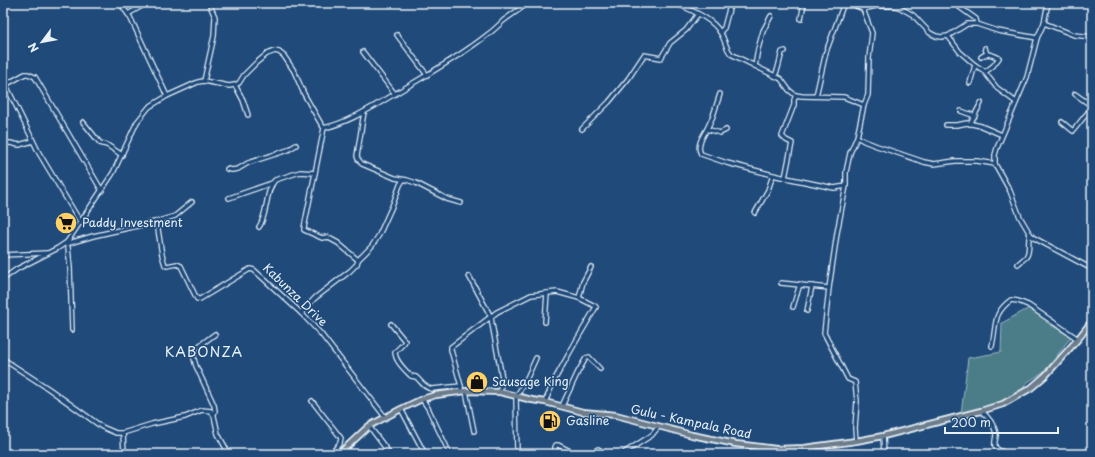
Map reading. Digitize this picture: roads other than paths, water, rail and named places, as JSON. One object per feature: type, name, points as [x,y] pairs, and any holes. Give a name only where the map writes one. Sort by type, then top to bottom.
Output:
[{"type":"main road","name":"Gulu - Kampala Road","points":[[339,454],[369,426],[385,417],[422,399],[436,395],[464,391],[500,392],[583,412],[616,415],[736,444],[771,448],[804,448],[856,441],[883,436],[1003,404],[1031,388],[1046,375],[1092,320]]},
{"type":"street","points":[[120,3],[128,14],[167,96]]},
{"type":"street","points":[[128,14],[142,6],[144,3]]},
{"type":"street","points":[[204,81],[214,36],[215,22],[215,17],[209,3]]},
{"type":"street","points":[[324,128],[337,125],[364,112],[438,69],[488,35],[504,20],[528,3]]},
{"type":"street","points":[[676,3],[703,16],[717,28],[727,50],[731,54],[781,79],[789,90],[796,95],[844,97],[864,105]]},
{"type":"street","points":[[720,32],[724,28],[729,9],[733,3]]},
{"type":"street","points":[[801,19],[804,3]]},
{"type":"street","points":[[816,96],[826,52],[844,3]]},
{"type":"street","points":[[854,3],[856,6],[863,9],[876,6],[900,5],[914,15],[930,33],[941,37],[948,36],[967,24],[977,24],[998,31],[1037,38]]},
{"type":"street","points":[[960,3],[958,6],[976,19],[977,24]]},
{"type":"street","points":[[982,3],[988,5]]},
{"type":"street","points":[[1048,3],[1044,23],[1037,38],[1027,77],[997,148],[996,164],[1010,191],[1020,217],[1030,234],[1034,238],[1092,269]]},
{"type":"street","points":[[856,441],[855,428],[857,401],[855,382],[848,379],[824,333],[837,233],[846,186],[846,172],[850,153],[857,137],[864,105],[868,95],[869,58],[872,33],[863,9]]},
{"type":"street","points":[[582,129],[610,102],[644,55],[662,58],[670,43],[686,30],[698,14]]},
{"type":"street","points":[[755,66],[763,31],[771,16]]},
{"type":"street","points":[[1044,23],[1074,35],[1092,37]]},
{"type":"street","points":[[397,35],[427,75]]},
{"type":"street","points":[[948,36],[960,52],[983,70],[997,88],[1016,102]]},
{"type":"street","points":[[984,48],[988,54]]},
{"type":"street","points":[[775,76],[780,56],[782,52],[786,51]]},
{"type":"street","points":[[66,244],[113,173],[134,127],[143,114],[149,107],[167,96],[198,82],[204,81],[229,86],[235,85],[239,83],[256,62],[267,54],[278,52],[284,56],[294,71],[304,94],[320,124],[324,128]]},
{"type":"street","points":[[363,52],[395,94]]},
{"type":"street","points":[[981,57],[988,54],[999,58],[993,66],[985,72]]},
{"type":"street","points":[[970,83],[975,65]]},
{"type":"street","points":[[4,85],[25,74],[35,77],[102,191]]},
{"type":"street","points":[[3,79],[4,85],[39,153],[81,222]]},
{"type":"street","points":[[235,85],[243,100],[248,116]]},
{"type":"street","points":[[720,94],[713,116],[699,147],[701,154],[727,163],[785,178],[834,188],[846,186]]},
{"type":"street","points":[[1062,122],[1073,131],[1092,107],[1075,94]]},
{"type":"street","points":[[785,178],[792,143],[782,136],[794,105],[796,95]]},
{"type":"street","points":[[970,124],[980,103]]},
{"type":"street","points":[[961,111],[975,116]]},
{"type":"street","points":[[364,112],[357,156],[362,164],[395,178],[416,183],[447,199],[461,203]]},
{"type":"street","points":[[83,122],[100,143],[107,145],[122,155]]},
{"type":"street","points":[[946,126],[967,123],[981,126],[1002,136]]},
{"type":"street","points":[[324,128],[304,230],[322,238],[327,237],[338,243],[358,260]]},
{"type":"street","points":[[707,129],[720,133],[726,130]]},
{"type":"street","points":[[857,137],[877,146],[934,164],[955,161],[977,161],[996,164]]},
{"type":"street","points":[[3,143],[19,145],[33,141]]},
{"type":"street","points":[[227,169],[238,169],[248,163],[288,150],[296,145]]},
{"type":"street","points":[[229,198],[300,172],[315,173]]},
{"type":"street","points":[[755,213],[768,190],[773,175]]},
{"type":"street","points":[[301,313],[314,298],[350,271],[357,264],[358,260],[372,246],[379,235],[403,180]]},
{"type":"street","points":[[259,227],[265,215],[272,183]]},
{"type":"street","points":[[3,279],[17,269],[66,244],[175,216],[192,202]]},
{"type":"street","name":"Kabunza Drive","points":[[155,222],[157,223],[165,265],[177,264],[181,266],[197,299],[200,299],[250,269],[254,270],[301,313],[328,342],[385,417]]},
{"type":"street","points":[[1018,264],[1027,256],[1029,251],[1028,241],[1030,234]]},
{"type":"street","points":[[66,244],[68,247],[70,267],[72,330]]},
{"type":"street","points":[[3,255],[48,253]]},
{"type":"street","points":[[579,298],[583,282],[591,267]]},
{"type":"street","points":[[469,276],[491,317],[502,378],[500,392]]},
{"type":"street","points":[[781,283],[829,288]]},
{"type":"street","points":[[793,307],[800,284]]},
{"type":"street","points":[[807,311],[812,286]]},
{"type":"street","points":[[474,431],[464,391],[461,386],[450,348],[497,312],[531,294],[557,292],[579,298],[595,306],[596,309],[555,379],[545,402]]},
{"type":"street","points":[[545,322],[547,293]]},
{"type":"street","points":[[992,346],[996,316],[1002,306],[1011,300],[1018,300],[1028,305],[1078,338]]},
{"type":"street","points":[[391,324],[405,341],[394,354],[411,376],[416,377],[427,388],[432,389],[461,386]]},
{"type":"street","points":[[215,334],[199,346],[195,350],[194,355],[196,366],[214,405],[214,414],[218,434],[229,454]]},
{"type":"street","points":[[562,406],[586,358],[589,357],[600,369]]},
{"type":"street","points":[[517,454],[516,396],[527,378],[536,358]]},
{"type":"street","points":[[3,359],[49,389],[102,427],[116,433],[123,433],[152,424],[185,417],[202,410],[211,411],[214,414]]},
{"type":"street","points":[[422,399],[428,408],[450,454]]},
{"type":"street","points":[[312,401],[341,438],[340,443],[331,454]]},
{"type":"street","points":[[401,409],[425,454]]},
{"type":"street","points":[[981,411],[988,415],[994,428],[996,434],[994,445],[1007,454]]},
{"type":"street","points":[[369,426],[390,454]]},
{"type":"street","points":[[622,454],[652,435],[659,426]]},
{"type":"street","points":[[123,433],[124,454]]},
{"type":"street","points":[[883,436],[884,454]]},
{"type":"street","points":[[555,454],[556,445],[568,450]]},
{"type":"street","points":[[770,454],[771,448]]},
{"type":"street","points":[[591,454],[598,449],[602,454]]},
{"type":"place","name":"Paddy Investment","points":[[66,223]]},
{"type":"place","name":"Sausage King","points":[[477,382]]},
{"type":"place","name":"Gasline","points":[[550,421]]},
{"type":"district","name":"KABONZA","points":[[204,352]]}]
